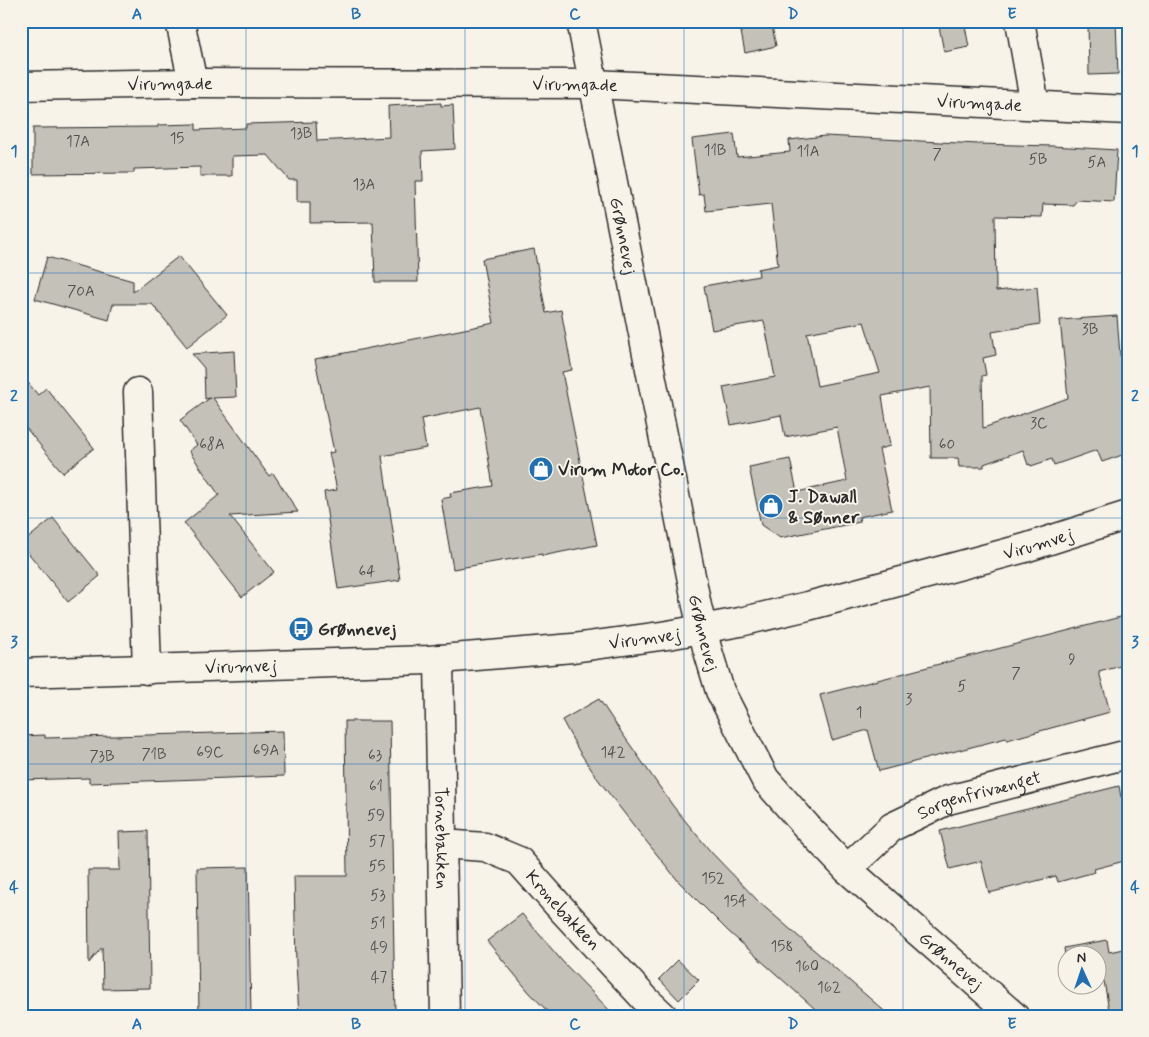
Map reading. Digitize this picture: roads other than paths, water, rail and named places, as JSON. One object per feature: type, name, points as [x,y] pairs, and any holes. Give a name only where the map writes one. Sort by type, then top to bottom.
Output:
[{"type":"street","points":[[180,21],[193,83]]},
{"type":"street","name":"Grønnevej","points":[[581,21],[697,606],[720,691],[764,778],[808,828],[847,869],[1014,1016]]},
{"type":"street","points":[[1020,21],[1035,105]]},
{"type":"street","name":"Virumgade","points":[[21,86],[193,83],[593,84],[1128,110]]},
{"type":"street","points":[[138,392],[147,670]]},
{"type":"street","name":"Virumvej","points":[[21,673],[439,659],[573,648],[703,630],[808,606],[1024,548],[1128,515]]},
{"type":"street","name":"Tornebakken","points":[[439,659],[445,1016]]},
{"type":"street","name":"Sorgenfrivænget","points":[[847,869],[892,827],[948,800],[1128,754]]},
{"type":"street","name":"Kronebakken","points":[[442,844],[485,848],[519,861],[647,1001],[663,1016]]},
{"type":"place","name":"Virum Motor Co.","points":[[541,469]]},
{"type":"place","name":"J. Dawall & Sønner","points":[[771,506]]},
{"type":"place","name":"Grønnevej","points":[[301,629]]}]
